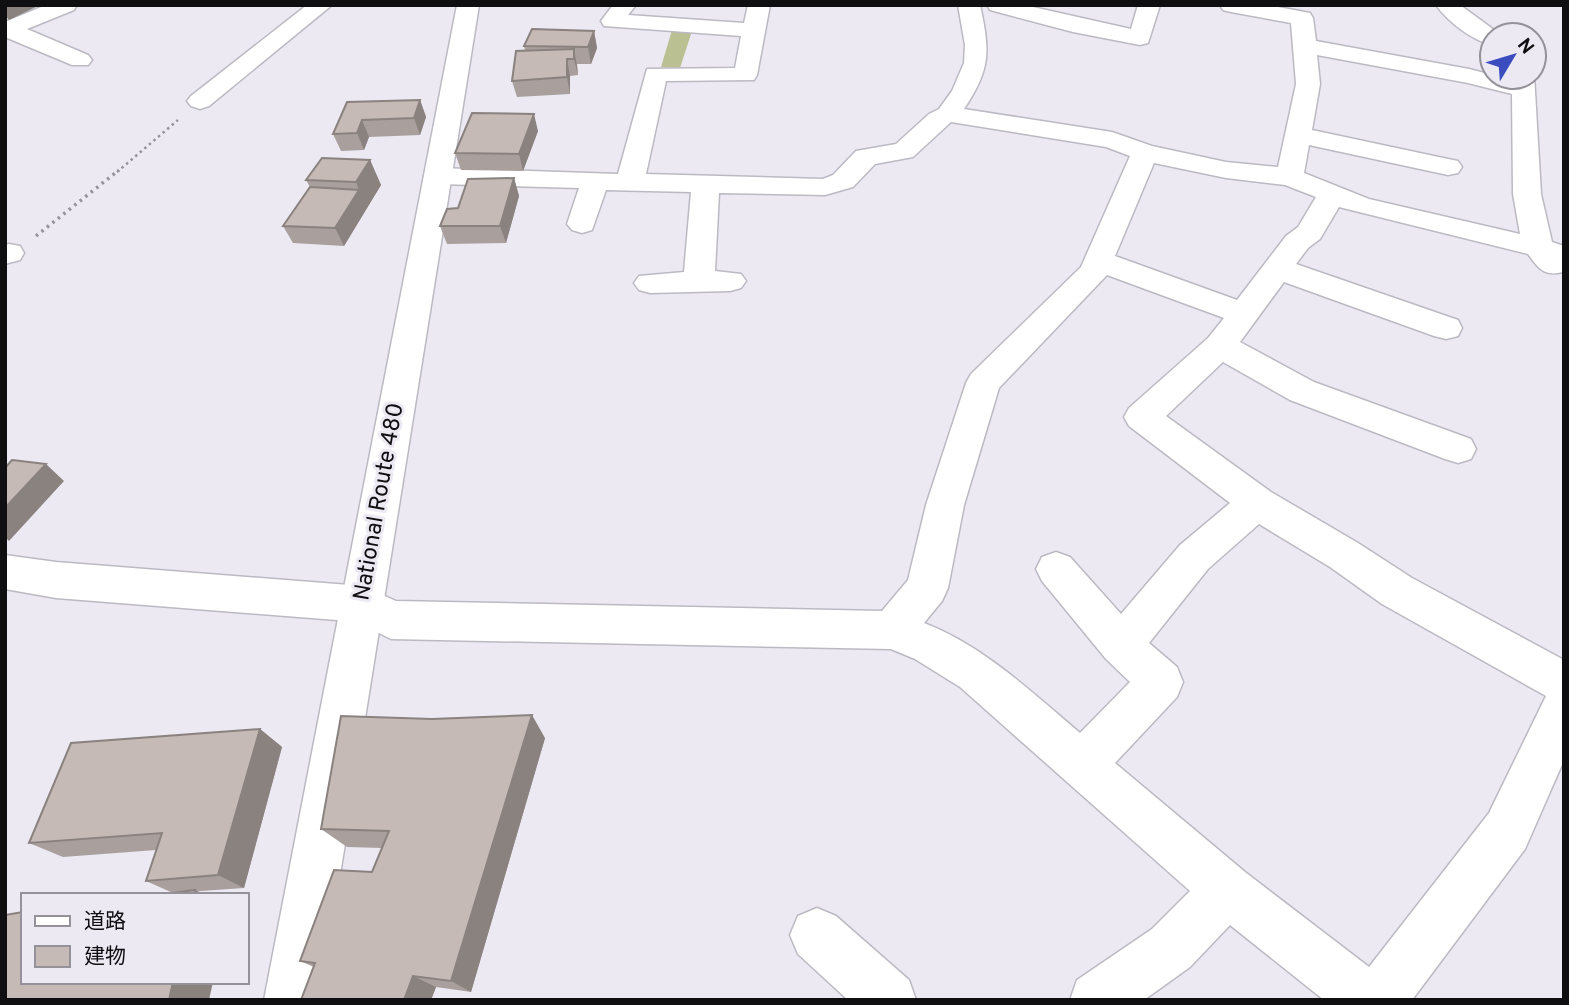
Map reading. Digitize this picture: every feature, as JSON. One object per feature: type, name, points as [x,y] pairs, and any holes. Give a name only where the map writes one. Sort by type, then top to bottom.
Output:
[{"type":"main road","points":[[7,30],[66,5]]},
{"type":"main road","points":[[200,101],[321,5]]},
{"type":"main road","name":"National Route 480","points":[[292,1000],[468,5]]},
{"type":"main road","points":[[625,5],[611,21],[753,30]]},
{"type":"main road","points":[[630,182],[656,74],[745,75],[759,5]]},
{"type":"main road","points":[[438,176],[825,187],[843,181],[866,158],[905,151],[938,119],[948,114],[964,91],[976,63],[977,45],[970,5]]},
{"type":"main road","points":[[998,5],[1073,25],[1140,38],[1149,5]]},
{"type":"main road","points":[[1231,5],[1290,10],[1302,18],[1308,84],[1290,177]]},
{"type":"main road","points":[[1447,5],[1478,29]]},
{"type":"main road","points":[[7,30],[80,60]]},
{"type":"main road","points":[[1304,46],[1478,77]]},
{"type":"main road","points":[[1524,91],[1527,194],[1564,279]]},
{"type":"main road","points":[[948,114],[1112,140],[1145,153],[1226,170],[1290,177],[1360,205],[1551,252]]},
{"type":"main road","points":[[1298,135],[1448,167]]},
{"type":"main road","points":[[892,630],[927,588],[945,505],[983,383],[1094,271],[1145,153]]},
{"type":"main road","points":[[582,224],[594,181]]},
{"type":"main road","points":[[699,282],[706,183]]},
{"type":"main road","points":[[1331,195],[1311,233],[1297,242],[1220,346],[1142,417],[1257,503],[1344,555],[1397,591],[1564,683]]},
{"type":"main road","points":[[1099,261],[1245,314]]},
{"type":"main road","points":[[1279,269],[1446,328]]},
{"type":"main road","points":[[650,283],[730,281]]},
{"type":"main road","points":[[1220,346],[1302,391],[1458,449]]},
{"type":"main road","points":[[1121,645],[1194,557],[1257,503]]},
{"type":"main road","points":[[1056,569],[1121,645],[1161,681],[1082,764]]},
{"type":"main road","points":[[5,572],[56,580],[362,604],[391,620],[892,630],[930,645],[976,673],[1227,890],[1368,1000]]},
{"type":"main road","points":[[1378,1000],[1507,831],[1564,708]]},
{"type":"main road","points":[[1097,1000],[1171,948],[1227,890]]},
{"type":"main road","points":[[817,935],[889,1000]]},
{"type":"path","points":[[7,254],[27,243],[89,195],[200,101]]},
{"type":"green space","points":[[672,30],[692,31],[680,68],[661,67]]},
{"type":"building","points":[[532,29],[594,31],[588,47],[524,46]]},
{"type":"building","points":[[574,49],[574,59],[567,59],[567,77],[512,81],[516,51]]},
{"type":"building","points":[[420,100],[414,118],[362,120],[357,133],[333,134],[347,102]]},
{"type":"building","points":[[472,113],[534,114],[519,154],[455,153]]},
{"type":"building","points":[[322,158],[370,160],[356,182],[306,180]]},
{"type":"building","points":[[514,178],[500,226],[440,226],[447,209],[458,208],[468,179]]},
{"type":"building","points":[[310,187],[359,190],[335,228],[283,226]]},
{"type":"building","points":[[12,460],[46,464],[5,508],[5,468]]},
{"type":"building","points":[[532,715],[451,981],[413,976],[404,1000],[301,1000],[315,963],[300,961],[334,870],[372,872],[389,831],[321,829],[341,716],[432,719]]},
{"type":"building","points":[[260,729],[218,875],[146,881],[162,833],[29,843],[71,743]]},
{"type":"building","points":[[195,890],[194,893],[173,893]]},
{"type":"building","points":[[21,912],[21,984],[173,984],[169,1000],[5,1000],[5,915]]}]
